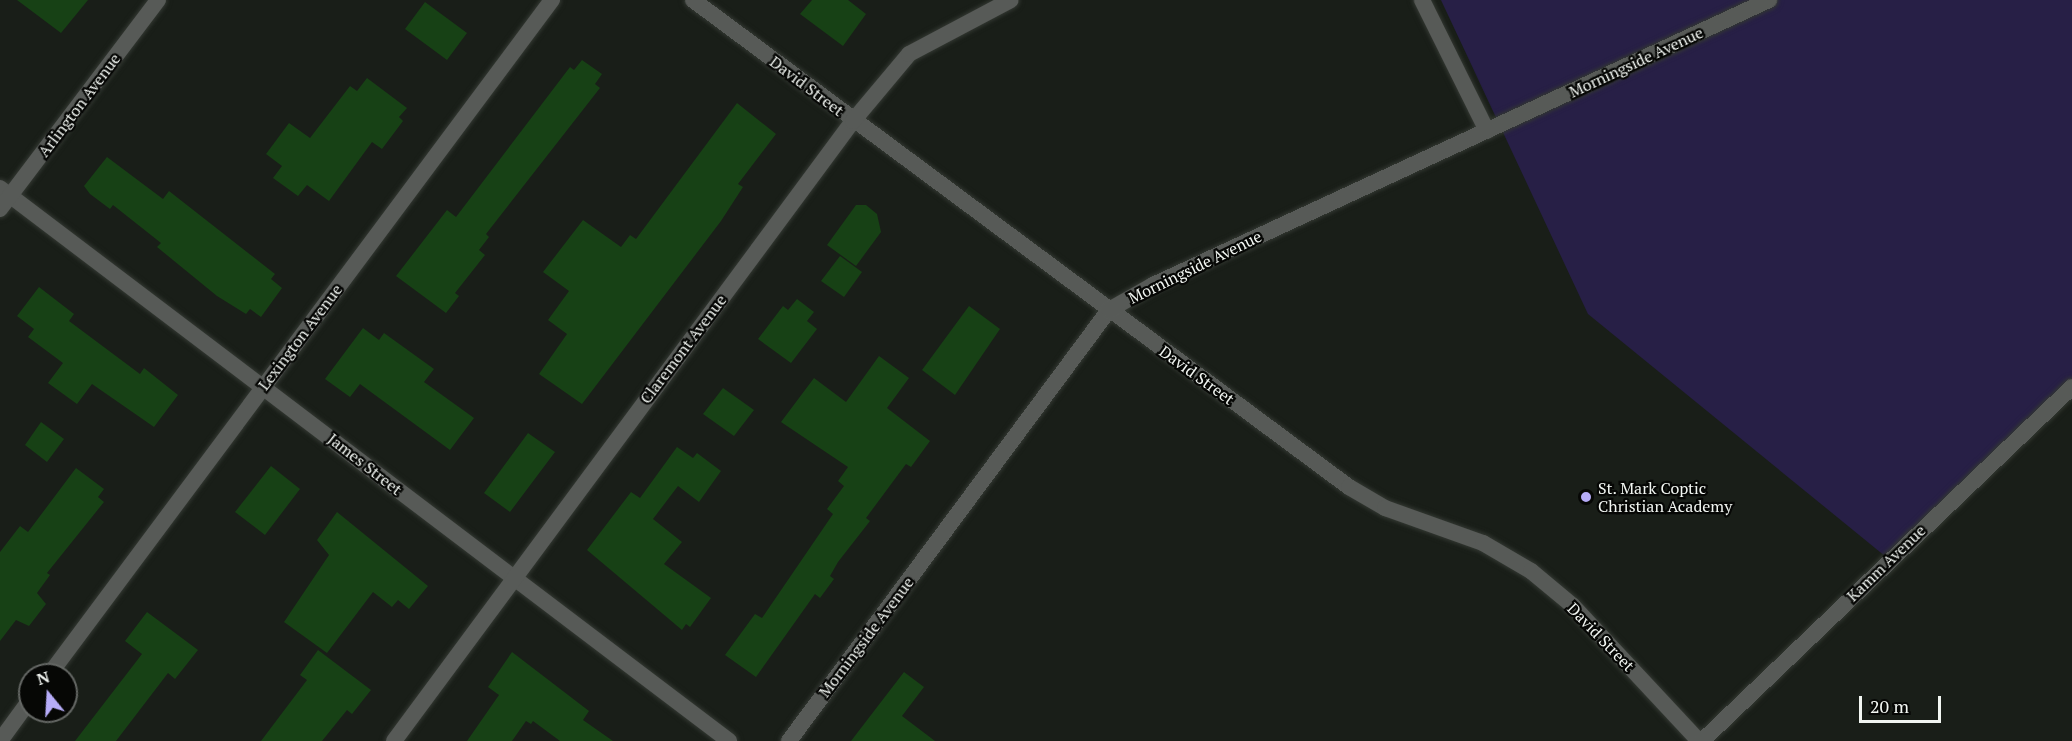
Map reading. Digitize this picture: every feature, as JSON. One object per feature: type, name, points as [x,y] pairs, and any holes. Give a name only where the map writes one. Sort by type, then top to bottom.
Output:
[{"type":"street","name":"Arlington Avenue","points":[[0,209],[5,191],[158,0]]},
{"type":"street","name":"Lexington Avenue","points":[[58,663],[552,0]]},
{"type":"street","name":"David Street","points":[[693,0],[853,122],[1349,487],[1385,508],[1483,543],[1531,571],[1573,606],[1700,741]]},
{"type":"street","name":"Claremont Avenue","points":[[394,741],[853,122],[909,54],[1011,0]]},
{"type":"street","points":[[1422,0],[1487,131]]},
{"type":"street","name":"Morningside Avenue","points":[[789,741],[1109,310],[1154,285],[1769,0]]},
{"type":"street","name":"James Street","points":[[5,191],[264,385],[512,579],[729,741]]},
{"type":"street","name":"Kamm Avenue","points":[[1700,741],[2072,387]]},
{"type":"street","points":[[0,741],[18,716]]},
{"type":"shaded area","points":[[1441,0],[2072,0],[2072,388],[1891,561],[1588,314]]},
{"type":"building","points":[[17,0],[88,0],[61,33]]},
{"type":"building","points":[[812,0],[848,0],[866,14],[843,46],[800,14]]},
{"type":"building","points":[[425,2],[467,33],[447,60],[405,29]]},
{"type":"building","points":[[582,60],[602,74],[595,84],[600,88],[486,234],[489,237],[479,250],[485,255],[455,293],[459,296],[446,313],[396,276],[447,210],[456,217],[570,67],[574,70]]},
{"type":"building","points":[[367,78],[407,108],[399,117],[403,121],[382,149],[372,142],[329,201],[307,185],[298,196],[273,178],[282,166],[266,154],[289,123],[310,138],[350,86],[357,91]]},
{"type":"building","points":[[737,103],[776,134],[738,184],[743,187],[721,221],[582,404],[539,374],[567,334],[548,320],[569,291],[543,272],[583,220],[621,247],[630,235],[636,239]]},
{"type":"building","points":[[107,157],[163,199],[169,191],[275,274],[271,279],[282,288],[261,317],[250,309],[246,314],[217,296],[157,247],[161,243],[113,205],[110,209],[90,194],[84,186]]},
{"type":"building","points":[[856,205],[866,205],[877,214],[881,232],[856,266],[827,245]]},
{"type":"building","points":[[840,256],[862,272],[844,297],[821,281]]},
{"type":"building","points":[[39,287],[74,314],[69,321],[140,374],[144,368],[178,395],[154,427],[92,384],[77,404],[48,383],[63,363],[28,337],[34,329],[17,316]]},
{"type":"building","points":[[797,299],[814,312],[807,321],[817,329],[791,363],[758,339],[783,306],[788,310]]},
{"type":"building","points":[[969,306],[1000,329],[955,395],[922,370]]},
{"type":"building","points":[[363,328],[379,340],[384,333],[434,369],[424,382],[474,418],[450,450],[360,384],[350,397],[325,379]]},
{"type":"building","points":[[879,356],[909,378],[887,408],[930,441],[911,467],[906,464],[866,518],[870,521],[830,576],[834,579],[820,598],[815,594],[756,677],[725,655],[755,614],[762,618],[833,514],[827,509],[844,486],[838,481],[848,467],[781,422],[814,378],[846,402]]},
{"type":"building","points":[[723,388],[754,410],[734,436],[703,414]]},
{"type":"building","points":[[41,422],[64,439],[47,462],[25,445]]},
{"type":"building","points":[[528,433],[555,452],[510,512],[484,493]]},
{"type":"building","points":[[677,447],[693,458],[697,453],[721,471],[699,502],[678,486],[653,519],[682,542],[664,564],[711,598],[690,627],[686,624],[682,630],[587,550],[631,492],[640,498]]},
{"type":"building","points":[[271,466],[300,489],[265,535],[235,512]]},
{"type":"building","points":[[76,468],[104,489],[98,497],[104,502],[47,573],[50,575],[37,593],[46,604],[29,626],[16,620],[0,641],[0,552],[20,526],[28,532]]},
{"type":"building","points":[[337,512],[428,586],[409,609],[398,600],[392,607],[373,592],[327,653],[284,622],[329,555],[317,540]]},
{"type":"building","points":[[147,612],[198,650],[175,679],[168,673],[116,741],[75,741],[142,654],[125,641]]},
{"type":"building","points":[[318,650],[371,690],[352,714],[347,710],[322,741],[261,741],[307,680],[300,675]]},
{"type":"building","points":[[512,652],[589,711],[583,720],[613,741],[560,741],[533,721],[531,724],[526,721],[512,741],[467,741],[499,695],[488,687]]},
{"type":"building","points":[[904,672],[924,687],[902,716],[935,741],[851,741]]},
{"type":"place","name":"St. Mark Coptic Christian Academy","points":[[1586,497]]}]
